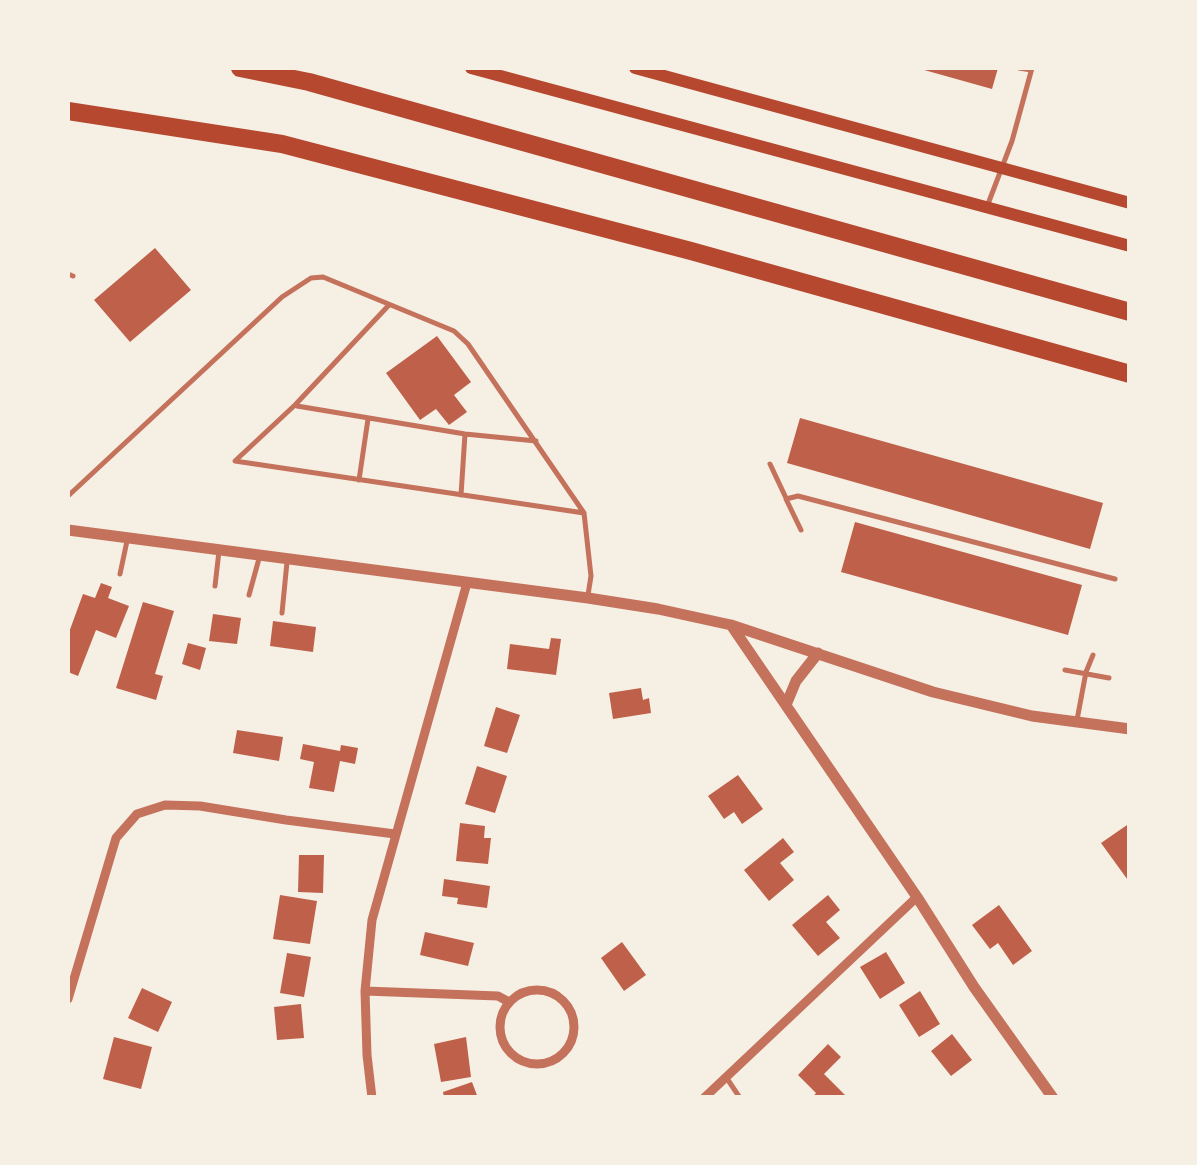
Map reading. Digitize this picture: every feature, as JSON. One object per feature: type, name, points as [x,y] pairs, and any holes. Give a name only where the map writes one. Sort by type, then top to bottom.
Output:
[{"type":"highway","points":[[240,68],[309,82],[1130,312]]},
{"type":"highway","points":[[68,112],[282,144],[691,251],[1130,374]]},
{"type":"main road","points":[[471,68],[1130,246]]},
{"type":"main road","points":[[635,68],[1130,203]]},
{"type":"street","points":[[68,530],[658,609],[731,625],[934,692],[1032,716],[1130,730]]},
{"type":"street","points":[[372,1098],[365,991],[372,920],[467,582]]},
{"type":"street","points":[[731,625],[1053,1098]]},
{"type":"street","points":[[786,706],[796,681],[818,653]]},
{"type":"street","points":[[68,999],[116,838],[137,814],[165,805],[200,806],[395,834]]},
{"type":"street","points":[[704,1098],[917,897]]},
{"type":"street","points":[[534,989],[562,998],[574,1024],[565,1052],[539,1064],[512,1055],[499,1029],[508,1002],[534,989]]},
{"type":"street","points":[[365,991],[498,996],[508,1002]]},
{"type":"lane","points":[[987,206],[1012,141],[1031,69],[1019,68]]},
{"type":"lane","points":[[68,496],[282,297],[311,278],[323,277],[454,331],[468,344],[584,513],[591,576],[588,598]]},
{"type":"lane","points":[[389,305],[295,406],[236,462],[584,513]]},
{"type":"lane","points":[[295,406],[465,434],[536,441]]},
{"type":"lane","points":[[359,480],[368,419]]},
{"type":"lane","points":[[462,495],[465,434]]},
{"type":"lane","points":[[770,464],[801,530]]},
{"type":"lane","points":[[786,499],[798,496],[1115,579]]},
{"type":"lane","points":[[120,574],[128,538]]},
{"type":"lane","points":[[215,586],[220,551]]},
{"type":"lane","points":[[248,595],[260,555]]},
{"type":"lane","points":[[282,613],[288,558]]},
{"type":"lane","points":[[1077,723],[1092,655]]},
{"type":"lane","points":[[1065,670],[1109,678]]},
{"type":"lane","points":[[726,1076],[740,1098]]},
{"type":"building","points":[[917,68],[998,68],[992,89]]},
{"type":"building","points":[[155,248],[191,290],[130,342],[94,300]]},
{"type":"building","points":[[437,336],[471,382],[454,395],[467,412],[449,425],[436,409],[420,420],[386,373]]},
{"type":"building","points":[[800,418],[1103,503],[1090,549],[787,463]]},
{"type":"building","points":[[855,522],[1082,585],[1068,635],[841,572]]},
{"type":"building","points":[[101,583],[112,587],[108,598],[129,606],[116,638],[96,630],[78,676],[68,672],[68,635],[83,594],[95,598]]},
{"type":"building","points":[[143,602],[174,611],[155,674],[163,676],[156,700],[116,688]]},
{"type":"building","points":[[213,614],[241,618],[237,644],[209,641]]},
{"type":"building","points":[[273,621],[316,627],[313,652],[270,646]]},
{"type":"building","points":[[551,638],[561,639],[556,675],[507,669],[510,644],[549,649]]},
{"type":"building","points":[[188,643],[206,648],[200,670],[182,664]]},
{"type":"building","points":[[641,688],[643,700],[649,698],[651,713],[613,719],[609,693]]},
{"type":"building","points":[[496,707],[520,715],[507,753],[484,746]]},
{"type":"building","points":[[237,730],[283,737],[279,761],[233,753]]},
{"type":"building","points":[[303,744],[340,751],[341,745],[358,748],[355,764],[340,761],[334,792],[309,788],[314,762],[300,759]]},
{"type":"building","points":[[477,766],[507,776],[495,813],[465,804]]},
{"type":"building","points":[[738,775],[763,809],[742,824],[734,812],[724,819],[708,796]]},
{"type":"building","points":[[460,823],[485,826],[484,838],[491,838],[488,864],[456,861]]},
{"type":"building","points":[[1130,823],[1130,883],[1101,843]]},
{"type":"building","points":[[783,838],[794,852],[780,863],[794,880],[769,901],[744,870]]},
{"type":"building","points":[[299,855],[324,855],[323,893],[298,892]]},
{"type":"building","points":[[444,879],[490,886],[487,908],[457,904],[458,898],[442,896]]},
{"type":"building","points":[[280,895],[317,901],[310,944],[273,939]]},
{"type":"building","points":[[828,895],[840,910],[826,922],[840,938],[818,956],[792,925]]},
{"type":"building","points":[[999,905],[1032,951],[1013,965],[998,943],[990,949],[972,925]]},
{"type":"building","points":[[425,932],[474,943],[468,966],[420,955]]},
{"type":"building","points":[[622,942],[646,975],[624,991],[601,958]]},
{"type":"building","points":[[886,952],[905,983],[880,999],[860,967]]},
{"type":"building","points":[[287,953],[311,957],[304,997],[280,993]]},
{"type":"building","points":[[142,988],[172,1002],[158,1032],[128,1018]]},
{"type":"building","points":[[920,991],[940,1024],[919,1037],[899,1005]]},
{"type":"building","points":[[301,1004],[304,1038],[277,1040],[274,1007]]},
{"type":"building","points":[[952,1034],[972,1060],[951,1076],[931,1051]]},
{"type":"building","points":[[114,1037],[152,1047],[141,1089],[103,1079]]},
{"type":"building","points":[[466,1037],[471,1077],[441,1082],[434,1044]]},
{"type":"building","points":[[828,1044],[841,1057],[824,1074],[848,1098],[812,1098],[816,1093],[798,1075]]},
{"type":"building","points":[[472,1082],[478,1098],[444,1098],[443,1092]]}]
